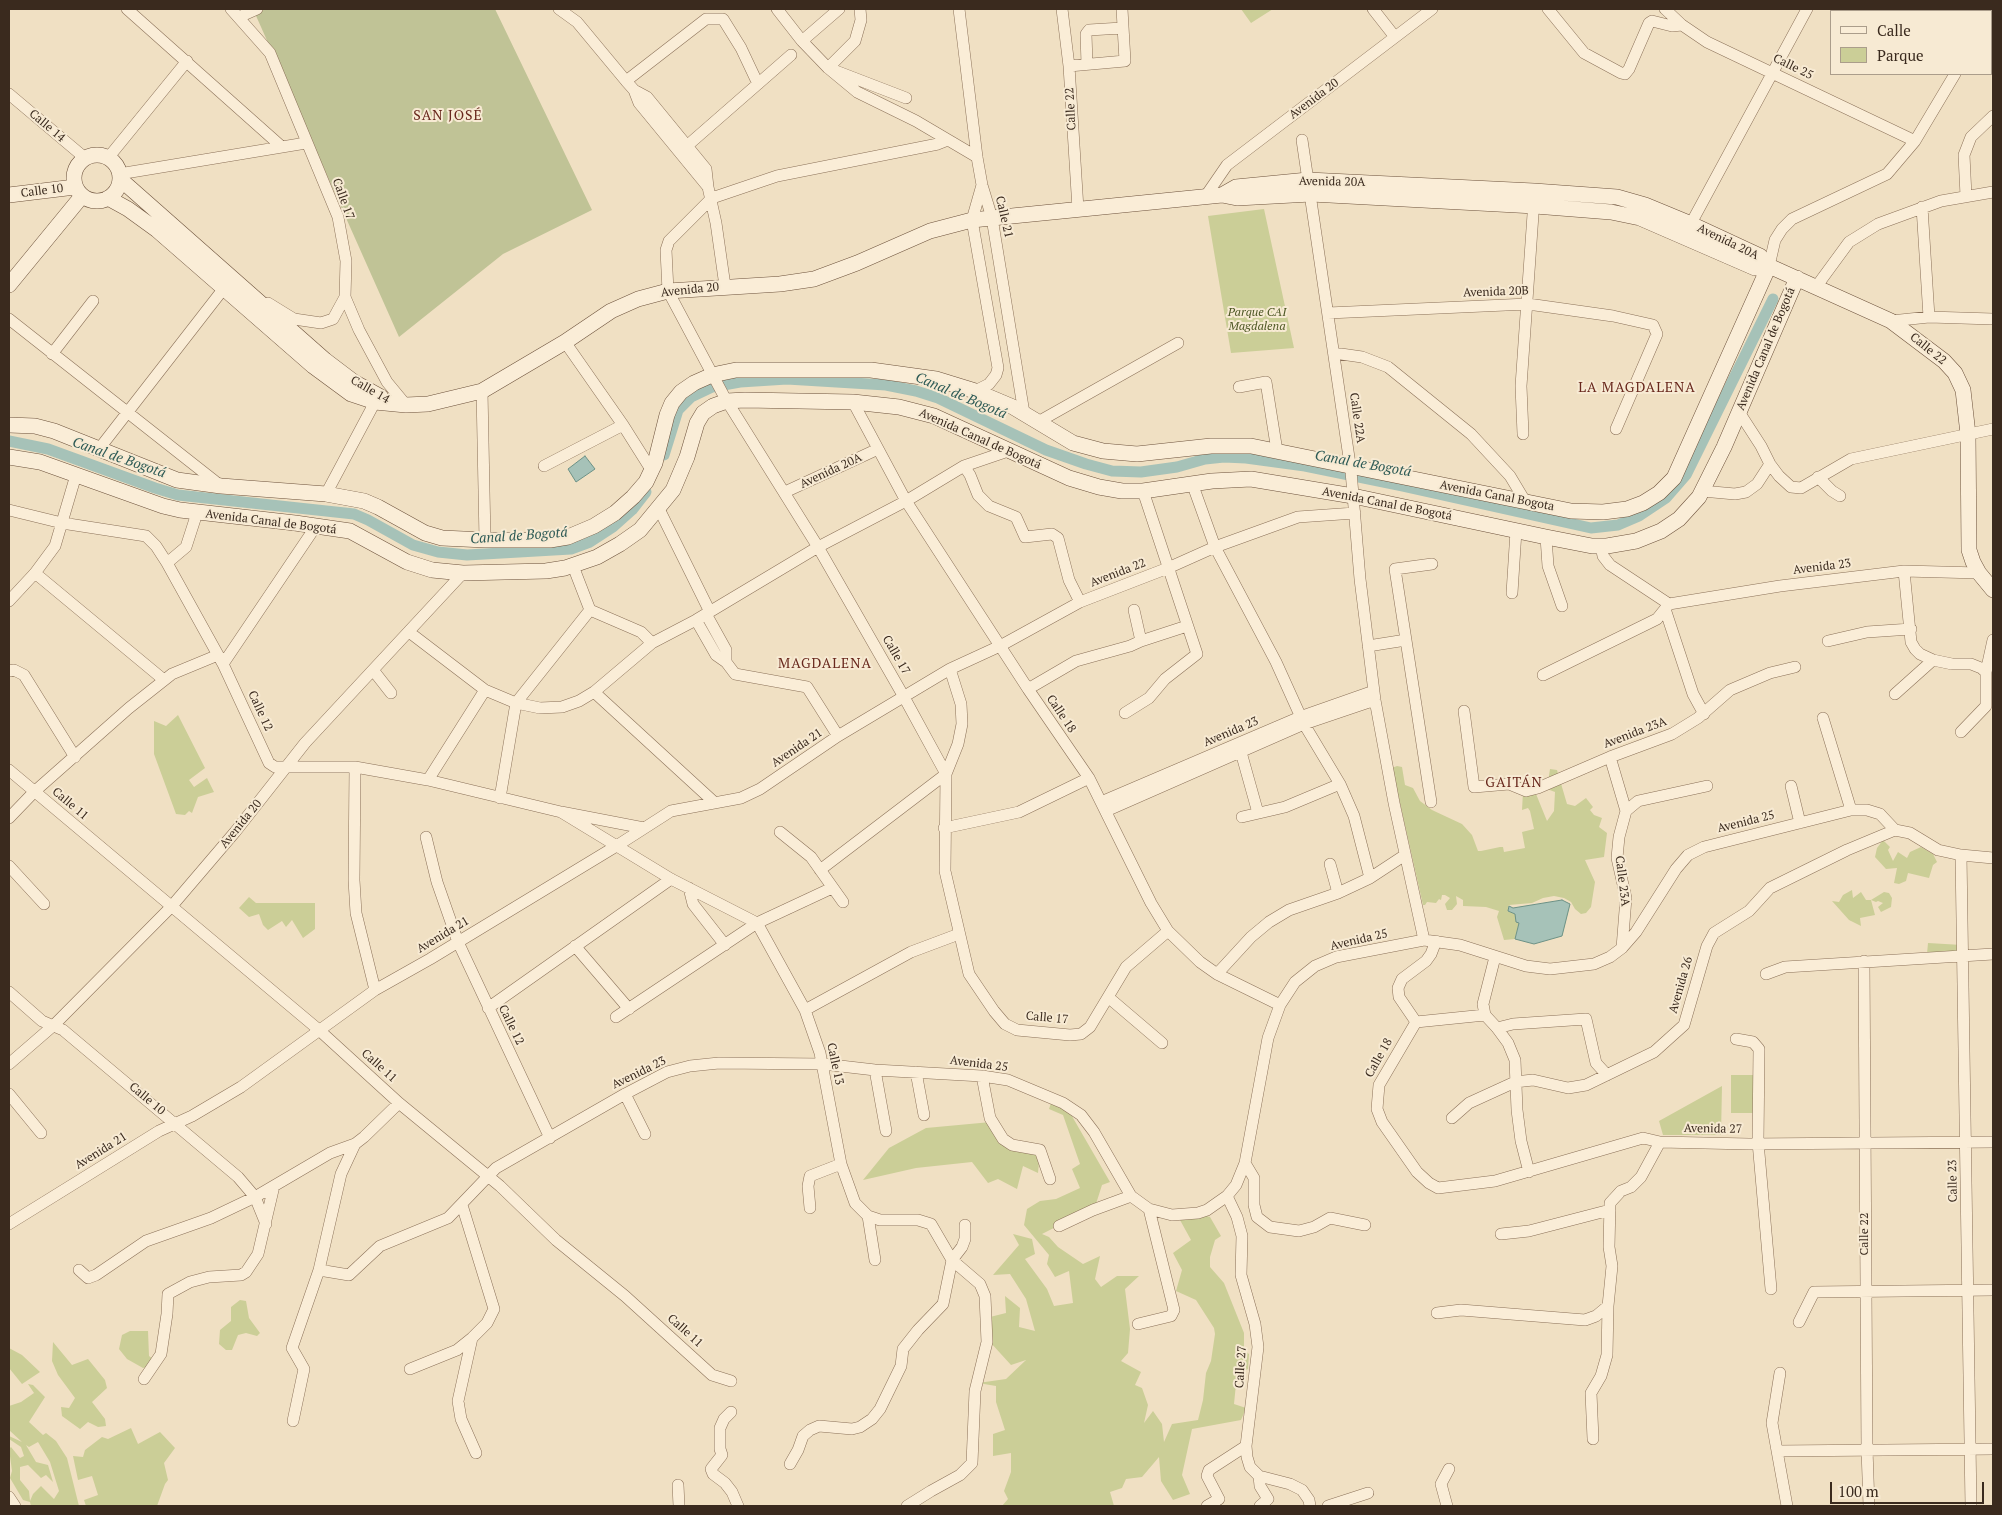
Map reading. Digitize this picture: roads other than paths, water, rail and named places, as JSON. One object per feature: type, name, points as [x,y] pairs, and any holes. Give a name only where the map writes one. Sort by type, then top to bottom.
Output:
[{"type":"main road","points":[[96,155],[108,158],[117,167],[119,177],[114,193],[100,201],[90,200],[79,191],[74,179],[75,170],[85,158],[96,155]]},
{"type":"main road","name":"Calle 14","points":[[119,177],[313,366],[351,394],[375,402],[401,405]]},
{"type":"main road","name":"Avenida 20A","points":[[1310,187],[1611,212],[1687,230]]},
{"type":"main road","name":"Avenida 20A","points":[[972,220],[1222,195],[1237,198],[1310,187],[1534,191],[1617,197],[1646,205],[1755,268],[1769,266]]},
{"type":"main road","points":[[9,285],[79,191]]},
{"type":"main road","name":"Calle 10","points":[[9,196],[79,191]]},
{"type":"main road","name":"Calle 14","points":[[108,198],[128,209],[157,230],[354,382],[401,405]]},
{"type":"main road","name":"Avenida 20","points":[[401,405],[428,404],[482,391],[565,342],[611,311],[638,299],[668,291],[780,284],[814,279],[858,263],[930,231],[972,220]]},
{"type":"main road","name":"Calle 22","points":[[1769,266],[1891,321],[1944,361],[1955,373],[1963,390],[1968,434],[1969,550],[1980,573]]},
{"type":"main road","name":"Avenida Canal Bogota","points":[[1350,469],[1582,512],[1616,511],[1643,502],[1659,493],[1677,472],[1769,266]]},
{"type":"main road","name":"Avenida Canal de Bogotá","points":[[9,457],[30,459],[163,506],[197,513],[350,531],[407,562],[442,572],[546,571],[573,566],[597,557],[640,530],[667,499],[678,480],[700,418],[710,408],[726,400],[853,402],[916,410],[1085,484],[1110,489],[1143,491],[1192,483],[1251,479],[1353,493],[1516,531],[1601,546],[1628,543],[1660,531],[1687,512],[1702,491],[1739,412],[1797,278]]},
{"type":"main road","points":[[9,425],[44,428],[177,480],[222,486],[326,494],[372,504],[433,536],[454,540],[550,540],[579,533],[604,520],[626,505],[652,471],[672,403],[687,387],[714,377],[747,370],[871,370],[915,375],[975,391],[1024,413],[1073,443],[1115,454],[1150,453],[1237,445],[1277,451],[1350,469]]},
{"type":"main road","points":[[1980,573],[1993,590]]},
{"type":"street","points":[[127,9],[282,147]]},
{"type":"street","points":[[235,13],[257,9]]},
{"type":"street","points":[[559,9],[576,22],[630,85],[639,103],[708,187]]},
{"type":"street","points":[[570,9],[576,22]]},
{"type":"street","points":[[777,9],[802,41],[828,68],[857,92],[916,121],[977,157]]},
{"type":"street","points":[[802,41],[839,9]]},
{"type":"street","points":[[828,68],[855,41],[861,20],[860,9]]},
{"type":"street","points":[[958,9],[982,185]]},
{"type":"street","name":"Calle 22","points":[[1062,9],[1078,209]]},
{"type":"street","points":[[1068,66],[1124,61],[1122,9]]},
{"type":"street","points":[[1373,9],[1395,37]]},
{"type":"street","name":"Avenida 20","points":[[1205,197],[1227,165],[1432,9]]},
{"type":"street","points":[[1548,9],[1584,54],[1625,74],[1649,23],[1652,21],[1672,26],[1682,25]]},
{"type":"street","name":"Calle 25","points":[[1665,9],[1682,25],[1707,42],[1915,141]]},
{"type":"street","points":[[1687,230],[1807,9]]},
{"type":"street","name":"Calle 17","points":[[235,13],[270,53],[338,217],[346,261],[345,297],[359,330],[386,382],[401,405]]},
{"type":"street","points":[[630,85],[704,14],[723,19],[741,48],[758,84]]},
{"type":"street","points":[[1087,64],[1086,34],[1090,30],[1122,28]]},
{"type":"street","points":[[688,145],[791,56]]},
{"type":"street","points":[[108,158],[187,61]]},
{"type":"street","points":[[828,68],[906,98]]},
{"type":"street","points":[[1769,266],[1775,240],[1792,218],[1888,174],[1915,141],[1954,75]]},
{"type":"street","points":[[630,85],[647,97],[706,169],[725,286]]},
{"type":"street","name":"Calle 14","points":[[9,94],[85,158]]},
{"type":"street","points":[[1966,196],[1964,155],[1971,137],[1993,116]]},
{"type":"street","points":[[712,198],[777,176],[938,144],[948,140]]},
{"type":"street","name":"Calle 22A","points":[[1302,140],[1350,469],[1360,579],[1374,696],[1405,855],[1424,940]]},
{"type":"street","points":[[119,177],[306,143]]},
{"type":"street","name":"Calle 21","points":[[982,185],[992,218],[997,245],[1024,413]]},
{"type":"street","name":"Calle 21","points":[[975,391],[989,384],[996,375],[998,368],[972,220],[982,185]]},
{"type":"street","points":[[1523,434],[1520,386],[1528,304],[1535,206],[1534,191]]},
{"type":"street","points":[[1816,287],[1849,242],[1878,224],[1922,207],[1966,196],[1993,192]]},
{"type":"street","name":"Calle 17","points":[[712,198],[669,241],[666,250],[668,291],[726,400],[818,547],[904,696],[946,774],[945,871],[969,974],[1005,1024],[1017,1030],[1081,1034],[1090,1027],[1108,997]]},
{"type":"street","points":[[1922,207],[1929,317]]},
{"type":"street","points":[[977,248],[997,245]]},
{"type":"street","points":[[99,449],[228,284],[294,319],[320,323],[333,319],[345,297]]},
{"type":"street","points":[[52,354],[94,301]]},
{"type":"street","name":"Avenida 20B","points":[[1328,313],[1528,304],[1613,316],[1653,324],[1657,334],[1616,429]]},
{"type":"street","points":[[1891,321],[1929,317],[1993,320]]},
{"type":"street","points":[[9,319],[222,486]]},
{"type":"street","points":[[565,342],[623,425],[652,471]]},
{"type":"street","points":[[1038,422],[1178,343]]},
{"type":"street","points":[[1334,353],[1362,357],[1388,367],[1471,434],[1510,476],[1525,501]]},
{"type":"street","points":[[1239,387],[1266,382],[1277,451]]},
{"type":"street","points":[[482,391],[485,540]]},
{"type":"street","points":[[326,494],[375,402]]},
{"type":"street","name":"Calle 18","points":[[853,402],[906,500],[1028,689],[1089,778],[1151,904],[1168,931],[1200,962],[1217,974],[1280,1005]]},
{"type":"street","points":[[1739,412],[1770,464],[1791,487],[1801,488],[1851,459],[1993,429]]},
{"type":"street","points":[[544,466],[623,425]]},
{"type":"street","name":"Avenida 20A","points":[[785,492],[878,449]]},
{"type":"street","points":[[409,632],[485,690],[516,703],[540,708],[562,707],[579,701],[594,692],[652,644],[704,616],[818,547],[906,500],[964,466],[1008,451]]},
{"type":"street","points":[[1702,491],[1735,494],[1746,492],[1757,484],[1770,464]]},
{"type":"street","points":[[964,466],[978,495],[989,506],[1016,517],[1025,537],[1052,534],[1058,538],[1069,580],[1080,602]]},
{"type":"street","points":[[9,601],[35,573],[55,546],[76,475]]},
{"type":"street","points":[[1818,477],[1832,492],[1840,496]]},
{"type":"street","points":[[1192,483],[1215,547],[1276,662],[1302,720],[1340,784],[1354,816],[1370,878]]},
{"type":"street","points":[[1125,713],[1149,698],[1165,679],[1197,654],[1143,491]]},
{"type":"street","points":[[659,509],[704,616],[716,655],[726,662],[735,674],[807,687],[838,736]]},
{"type":"street","name":"Calle 12","points":[[9,510],[62,523],[146,536],[168,563],[220,659],[269,763],[275,767],[355,767],[428,780],[561,812],[644,828]]},
{"type":"street","points":[[168,563],[186,547],[197,513]]},
{"type":"street","name":"Avenida 22","points":[[904,696],[950,669],[1000,646],[1080,602],[1168,568],[1215,547],[1298,517],[1355,513]]},
{"type":"street","points":[[9,818],[34,792],[129,708],[164,680],[172,674],[220,659],[316,526]]},
{"type":"street","points":[[1512,593],[1516,531]]},
{"type":"street","points":[[1546,537],[1548,566],[1562,606]]},
{"type":"street","points":[[1601,546],[1603,556],[1610,565],[1667,607],[1693,694],[1704,714]]},
{"type":"street","points":[[1431,802],[1396,569],[1432,564]]},
{"type":"street","points":[[573,566],[590,610],[641,632],[652,644]]},
{"type":"street","points":[[1904,571],[1911,642],[1915,649],[1920,654],[1933,660],[1952,664],[1971,664],[1986,672]]},
{"type":"street","name":"Avenida 23","points":[[1543,675],[1657,619],[1667,607],[1780,586],[1904,571],[1980,573]]},
{"type":"street","points":[[35,573],[164,680]]},
{"type":"street","name":"Avenida 20","points":[[9,1064],[54,1025],[171,906],[306,743],[463,573]]},
{"type":"street","points":[[500,798],[516,703],[590,610]]},
{"type":"street","points":[[1134,610],[1141,641]]},
{"type":"street","points":[[1028,689],[1076,662],[1187,626]]},
{"type":"street","points":[[1828,640],[1867,632],[1911,629]]},
{"type":"street","points":[[1368,646],[1406,640]]},
{"type":"street","points":[[1961,732],[1986,706],[1986,672],[1992,647]]},
{"type":"street","points":[[1895,694],[1933,660]]},
{"type":"street","name":"Avenida 23A","points":[[1464,712],[1474,787],[1509,784],[1526,791],[1538,788],[1610,757],[1672,734],[1704,714],[1730,690],[1770,673],[1795,667]]},
{"type":"street","points":[[820,870],[946,774],[958,744],[962,724],[961,704],[950,669]]},
{"type":"street","points":[[9,671],[14,670],[24,675],[75,757]]},
{"type":"street","points":[[373,670],[391,693]]},
{"type":"street","points":[[428,780],[485,690]]},
{"type":"street","points":[[594,692],[715,803]]},
{"type":"street","name":"Avenida 21","points":[[9,1224],[159,1131],[192,1116],[241,1087],[375,990],[618,846],[670,811],[741,798],[760,789],[838,736],[904,696]]},
{"type":"street","name":"Avenida 23","points":[[1104,807],[1302,720],[1374,696]]},
{"type":"street","points":[[1823,718],[1851,810]]},
{"type":"street","points":[[1240,748],[1258,814]]},
{"type":"street","points":[[1610,757],[1626,811],[1638,802],[1707,786]]},
{"type":"street","points":[[355,767],[354,880],[356,914],[375,990]]},
{"type":"street","name":"Calle 11","points":[[9,770],[487,1175],[556,1240],[625,1296],[712,1374],[730,1381]]},
{"type":"street","points":[[944,828],[1018,812],[1089,778]]},
{"type":"street","points":[[1242,817],[1285,807],[1340,784]]},
{"type":"street","points":[[1791,786],[1800,822]]},
{"type":"street","name":"Avenida 25","points":[[823,1064],[875,1070],[982,1076],[1008,1080],[1063,1103],[1081,1115],[1094,1132],[1131,1196],[1149,1209],[1172,1216],[1193,1214],[1207,1210],[1227,1196],[1236,1185],[1245,1163],[1268,1038],[1280,1005],[1295,982],[1315,966],[1336,957],[1424,940],[1460,945],[1526,966],[1550,969],[1594,964],[1610,958],[1636,932],[1676,869],[1688,855],[1704,847],[1851,810],[1866,810],[1880,814],[1895,830],[1910,834],[1938,850],[1993,858]]},
{"type":"street","name":"Calle 23A","points":[[1622,948],[1626,898],[1617,858],[1619,837],[1626,811]]},
{"type":"street","name":"Calle 12","points":[[561,812],[670,879],[757,922]]},
{"type":"street","name":"Avenida 26","points":[[1452,1118],[1469,1103],[1516,1082],[1533,1080],[1568,1088],[1586,1085],[1654,1052],[1684,1025],[1707,946],[1714,933],[1749,911],[1770,888],[1839,853],[1895,830]]},
{"type":"street","points":[[780,832],[811,857],[843,902]]},
{"type":"street","name":"Calle 12","points":[[426,836],[437,882],[458,942],[550,1138]]},
{"type":"street","points":[[1217,974],[1251,937],[1269,922],[1289,910],[1338,893],[1370,878],[1405,855]]},
{"type":"street","name":"Calle 23","points":[[1962,855],[1972,1506]]},
{"type":"street","points":[[1330,864],[1338,893]]},
{"type":"street","points":[[9,866],[44,904]]},
{"type":"street","points":[[488,1008],[670,879]]},
{"type":"street","points":[[689,888],[694,904],[724,944]]},
{"type":"street","points":[[616,1017],[757,922],[832,888]]},
{"type":"street","name":"Calle 13","points":[[757,922],[806,1010],[823,1064],[841,1164],[855,1203],[868,1216]]},
{"type":"street","points":[[1162,1043],[1108,997],[1126,967],[1168,931]]},
{"type":"street","points":[[806,1010],[911,952],[959,934]]},
{"type":"street","points":[[1436,942],[1432,954],[1426,961],[1402,979],[1398,988],[1399,997],[1416,1022],[1484,1015]]},
{"type":"street","points":[[575,946],[629,1009]]},
{"type":"street","points":[[1766,974],[1785,967],[1993,954]]},
{"type":"street","points":[[1495,957],[1483,1004],[1484,1015],[1508,1043],[1515,1060],[1522,1141],[1528,1172]]},
{"type":"street","name":"Calle 22","points":[[1864,962],[1869,1506]]},
{"type":"street","name":"Calle 10","points":[[9,992],[42,1020],[63,1030],[238,1177],[255,1197],[266,1224]]},
{"type":"street","points":[[1497,1028],[1514,1024],[1586,1019],[1596,1063],[1607,1076]]},
{"type":"street","name":"Calle 18","points":[[1416,1022],[1378,1085],[1377,1109],[1382,1122],[1417,1172],[1429,1184],[1438,1188]]},
{"type":"street","points":[[1736,1039],[1753,1042],[1759,1049],[1758,1142],[1771,1289]]},
{"type":"street","name":"Avenida 23","points":[[487,1175],[625,1094],[667,1072],[690,1066],[719,1063],[823,1064]]},
{"type":"street","points":[[875,1070],[886,1131]]},
{"type":"street","points":[[916,1072],[924,1115]]},
{"type":"street","points":[[982,1076],[990,1118],[1003,1139],[1012,1145],[1040,1150],[1050,1179]]},
{"type":"street","points":[[9,1094],[41,1133]]},
{"type":"street","points":[[625,1094],[645,1134]]},
{"type":"street","points":[[79,1270],[88,1278],[96,1275],[146,1241],[211,1218],[255,1197],[330,1153],[354,1144],[364,1137],[400,1102]]},
{"type":"street","name":"Avenida 27","points":[[1438,1188],[1495,1181],[1643,1138],[1660,1142],[1993,1142]]},
{"type":"street","points":[[1593,1439],[1591,1393],[1601,1376],[1607,1355],[1608,1306],[1612,1266],[1609,1247],[1610,1203],[1621,1191],[1630,1187],[1641,1177],[1660,1142]]},
{"type":"street","points":[[293,1421],[304,1369],[292,1348],[319,1270],[341,1174],[354,1144]]},
{"type":"street","points":[[1245,1163],[1254,1178],[1254,1205],[1257,1217],[1270,1228],[1300,1231],[1314,1227],[1330,1218],[1365,1224]]},
{"type":"street","points":[[810,1208],[808,1186],[810,1176],[841,1164]]},
{"type":"street","points":[[319,1270],[349,1274],[380,1246],[448,1218],[462,1205],[487,1175]]},
{"type":"street","points":[[144,1379],[161,1354],[168,1294],[190,1282],[209,1277],[241,1275],[246,1272],[258,1254],[274,1186]]},
{"type":"street","points":[[1059,1226],[1093,1210],[1131,1196]]},
{"type":"street","name":"Calle 27","points":[[1227,1196],[1237,1217],[1242,1236],[1241,1275],[1255,1324],[1258,1347],[1246,1446],[1250,1467],[1259,1476],[1260,1486],[1268,1499],[1260,1506]]},
{"type":"street","points":[[410,1369],[457,1350],[487,1323],[494,1309],[462,1205]]},
{"type":"street","points":[[1138,1324],[1171,1316],[1174,1310],[1149,1209]]},
{"type":"street","points":[[1500,1234],[1529,1231],[1610,1210]]},
{"type":"street","points":[[875,1260],[868,1216],[880,1220],[918,1220],[931,1224],[952,1260],[980,1284],[985,1296],[987,1342],[975,1392],[972,1463],[960,1475],[930,1491],[909,1506]]},
{"type":"street","points":[[790,1464],[803,1436],[810,1430],[819,1426],[852,1429],[860,1427],[872,1419],[880,1409],[901,1366],[903,1349],[943,1304],[952,1260],[962,1247],[964,1225]]},
{"type":"street","points":[[1798,1322],[1814,1292],[1993,1290]]},
{"type":"street","points":[[1437,1313],[1461,1310],[1585,1320],[1596,1316],[1608,1306]]},
{"type":"street","points":[[472,1338],[458,1401],[461,1419],[476,1453]]},
{"type":"street","points":[[1780,1373],[1772,1423],[1787,1506]]},
{"type":"street","points":[[731,1412],[724,1419],[720,1428],[720,1449],[722,1455],[711,1469],[713,1474],[724,1482],[732,1492],[738,1506]]},
{"type":"street","points":[[1207,1506],[1219,1498],[1208,1476],[1209,1470],[1246,1446]]},
{"type":"street","points":[[1777,1451],[1993,1449]]},
{"type":"street","points":[[1447,1506],[1441,1484],[1449,1468]]},
{"type":"street","points":[[1259,1476],[1290,1484],[1302,1490],[1310,1506]]},
{"type":"street","points":[[678,1485],[679,1506]]},
{"type":"street","points":[[1328,1506],[1368,1493]]},
{"type":"street","points":[[9,1497],[14,1506]]},
{"type":"water","points":[[585,456],[595,469],[576,482],[568,469]]},
{"type":"water","points":[[1562,900],[1570,904],[1562,936],[1534,944],[1515,939],[1519,923],[1516,922],[1515,914],[1508,911],[1509,906],[1513,908]]},
{"type":"waterway","name":"Canal de Bogotá","points":[[664,455],[678,410],[691,397],[712,387],[740,382],[787,379],[886,385],[938,398],[1046,450],[1112,471],[1141,472],[1177,467],[1205,459],[1224,457],[1246,458],[1305,466],[1591,528],[1618,525],[1639,516],[1666,498],[1686,475],[1773,299]]},
{"type":"waterway","name":"Canal de Bogotá","points":[[9,441],[48,449],[178,495],[354,514],[413,545],[438,552],[467,555],[571,549],[590,542],[613,527],[632,510],[646,492]]},
{"type":"district","name":"SAN JOSÉ","points":[[448,116]]},
{"type":"district","name":"LA MAGDALENA","points":[[1637,388]]},
{"type":"district","name":"MAGDALENA","points":[[825,664]]},
{"type":"district","name":"GAITÁN","points":[[1514,783]]},
{"type":"park label","name":"Parque CAI Magdalena","points":[[1257,320]]}]
